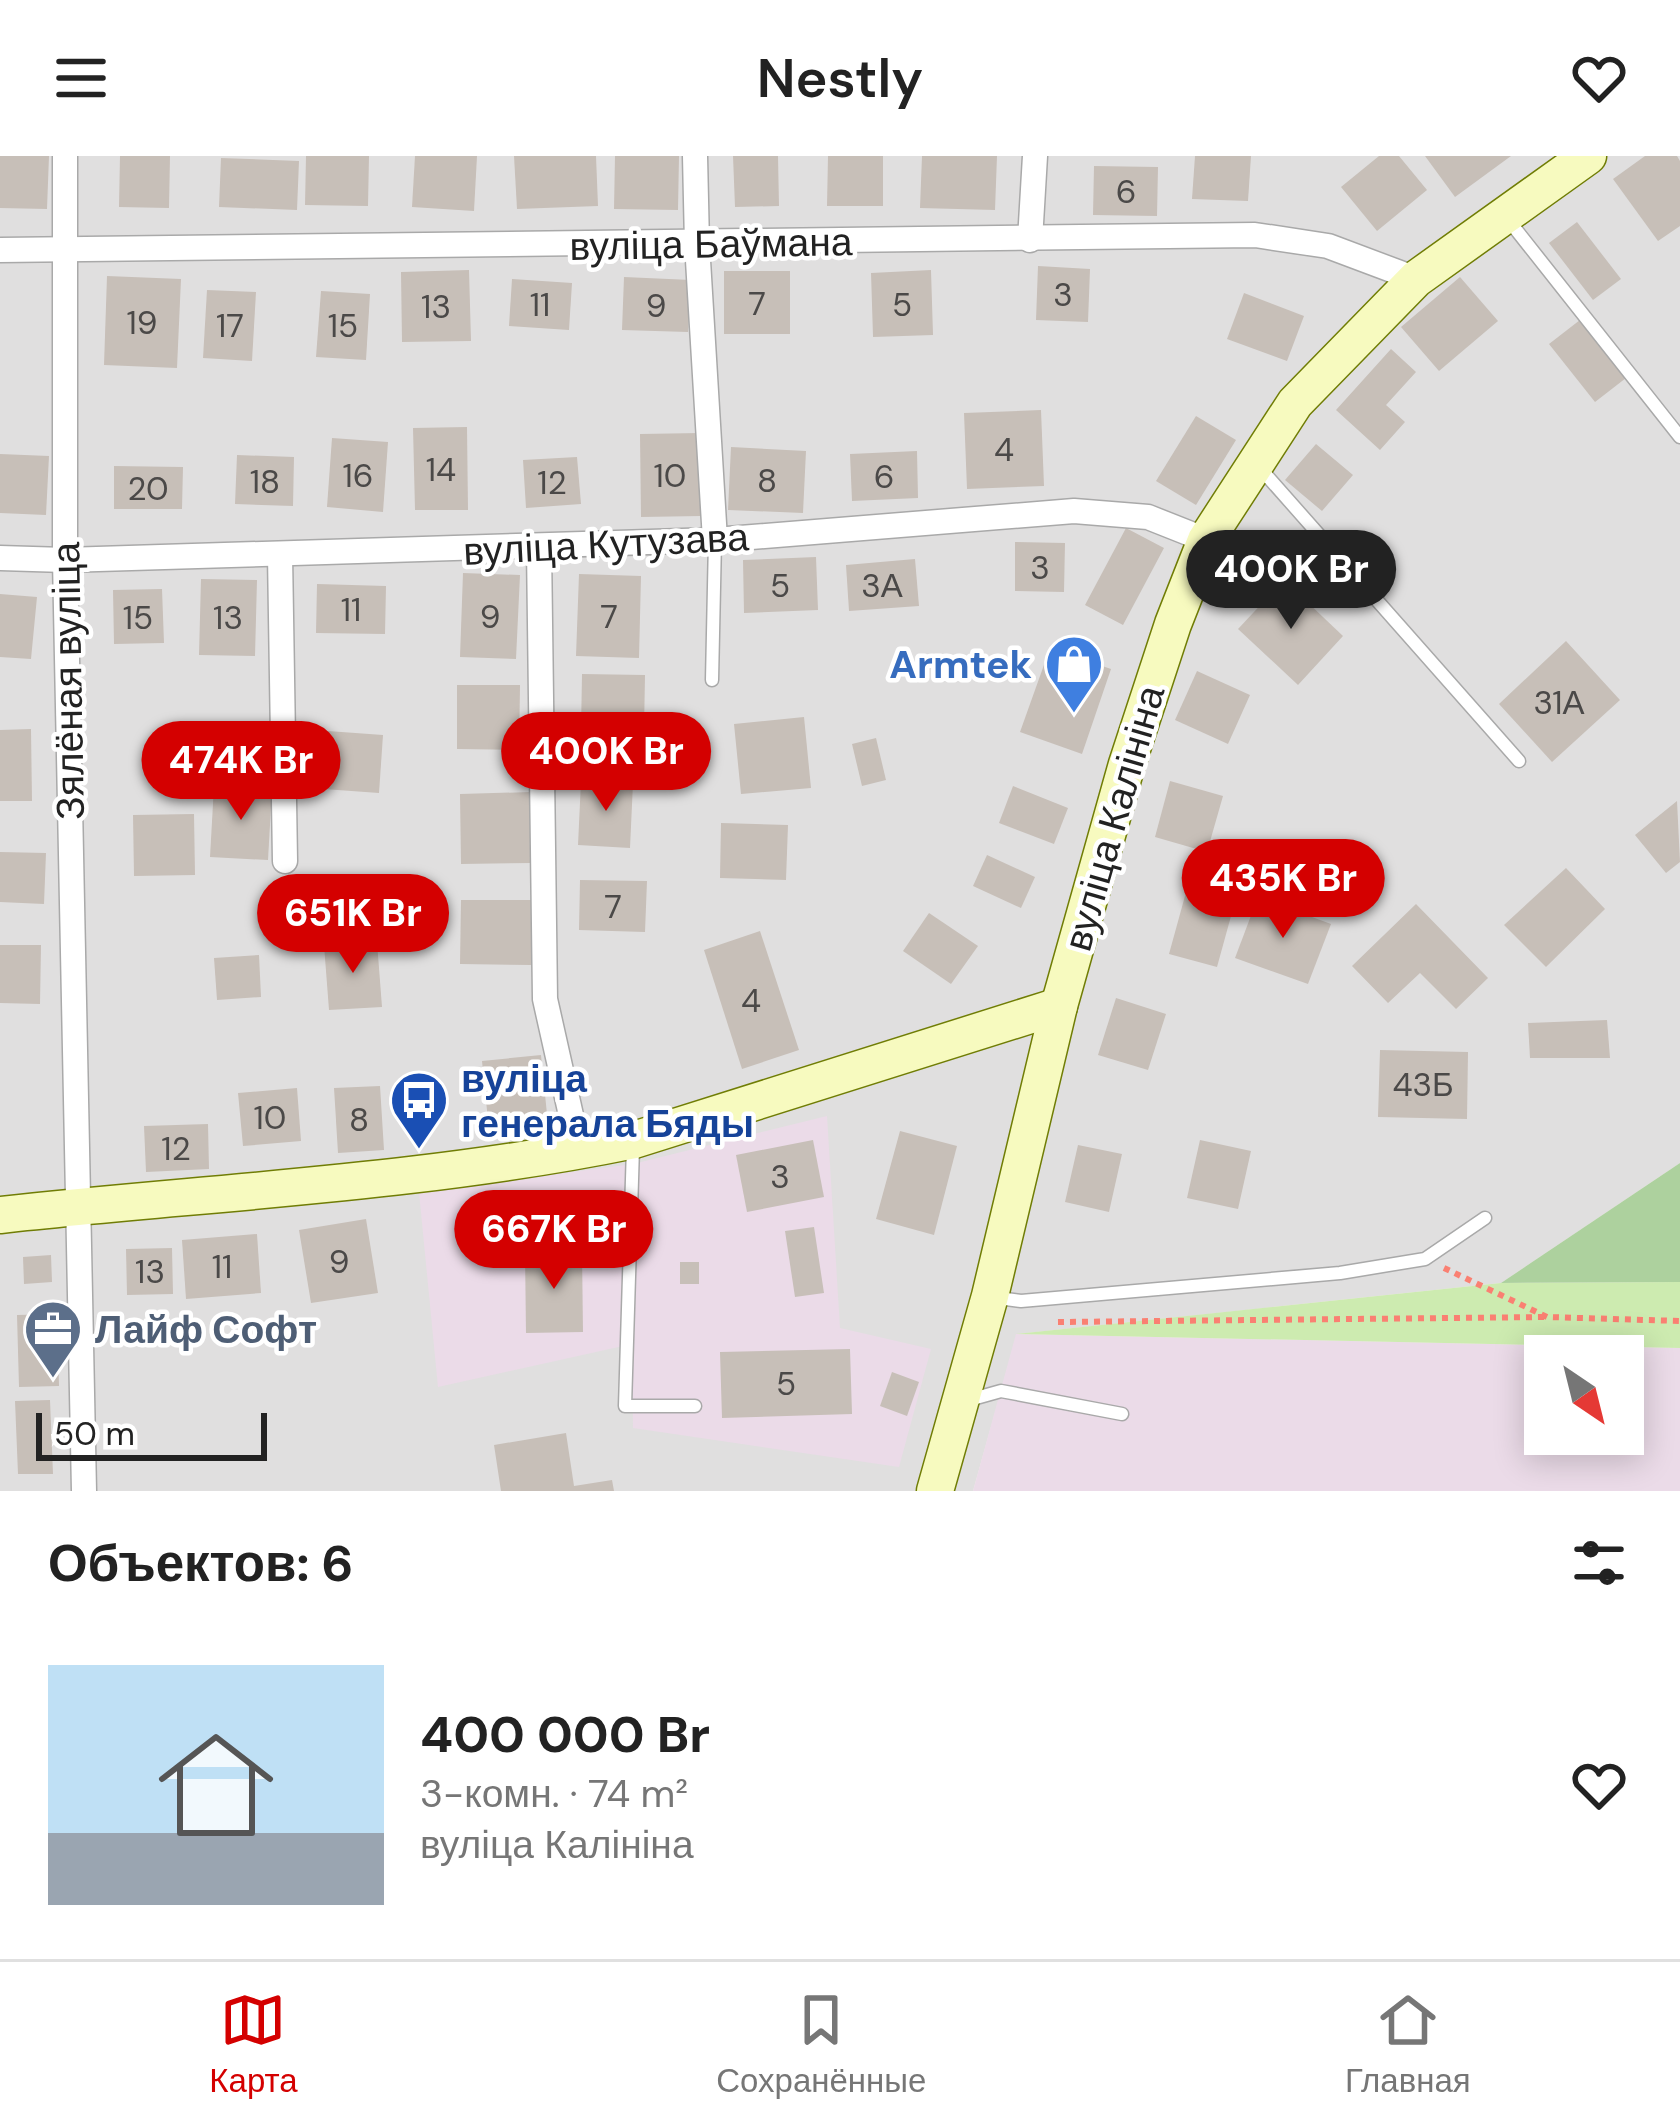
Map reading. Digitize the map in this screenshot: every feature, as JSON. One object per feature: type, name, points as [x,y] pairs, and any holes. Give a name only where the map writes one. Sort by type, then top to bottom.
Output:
[{"type":"main road","name":"вуліца Калініна","points":[[935,1491],[962,1401],[1005,1299],[1059,1006],[1127,764],[1172,624],[1206,540],[1295,403],[1416,279],[1588,156]]},
{"type":"main road","points":[[0,1214],[419,1175],[578,1151],[634,1140],[1059,1006]]},
{"type":"street","name":"Зялёная вуліца","points":[[65,156],[65,560],[84,1491]]},
{"type":"street","points":[[695,156],[715,541]]},
{"type":"street","points":[[1030,240],[1035,156]]},
{"type":"street","name":"вуліца Баўмана","points":[[0,250],[1255,235],[1328,246],[1416,279]]},
{"type":"street","name":"вуліца Кутузава","points":[[0,558],[280,555],[715,541],[1073,511],[1148,517],[1206,540]]},
{"type":"street","points":[[538,548],[545,999],[578,1151]]},
{"type":"street","points":[[280,555],[285,861]]},
{"type":"lane","points":[[1506,217],[1680,437]]},
{"type":"lane","points":[[1256,463],[1519,761]]},
{"type":"lane","points":[[712,680],[715,541]]},
{"type":"lane","points":[[634,1140],[625,1406],[695,1406]]},
{"type":"lane","points":[[1005,1299],[1340,1273],[1425,1259],[1485,1218]]},
{"type":"lane","points":[[962,1401],[992,1397],[1000,1391],[1122,1414]]},
{"type":"path","points":[[1425,1259],[1546,1317]]},
{"type":"path","points":[[1005,1299],[1014,1322],[1546,1317],[1680,1321]]},
{"type":"shaded area","points":[[0,156],[1680,156],[1680,1163],[1501,1283],[1017,1334],[973,1491],[0,1491]]},
{"type":"shaded area","points":[[827,1116],[840,1328],[931,1349],[899,1467],[633,1428],[632,1344],[438,1387],[419,1192],[633,1164]]},
{"type":"shaded area","points":[[1016,1334],[1524,1345],[1524,1455],[1644,1455],[1644,1347],[1680,1348],[1680,1491],[973,1491]]},
{"type":"green space","points":[[1680,1163],[1680,1282],[1501,1283]]},
{"type":"green space","points":[[1680,1282],[1680,1348],[1644,1347],[1644,1335],[1524,1335],[1524,1345],[1016,1334],[1501,1283]]},
{"type":"building","points":[[0,156],[49,156],[47,209],[0,208]]},
{"type":"building","points":[[120,156],[170,156],[169,208],[119,207]]},
{"type":"building","points":[[306,156],[369,156],[368,206],[305,205]]},
{"type":"building","points":[[415,156],[477,156],[474,211],[412,207]]},
{"type":"building","points":[[514,156],[596,156],[598,206],[517,209]]},
{"type":"building","points":[[615,156],[679,156],[678,210],[614,209]]},
{"type":"building","points":[[733,156],[778,156],[779,206],[735,207]]},
{"type":"building","points":[[828,156],[883,156],[883,206],[827,206]]},
{"type":"building","points":[[922,156],[997,156],[995,210],[920,208]]},
{"type":"building","points":[[1195,156],[1251,156],[1248,201],[1192,199]]},
{"type":"building","points":[[1379,156],[1399,156],[1427,190],[1377,231],[1341,187]]},
{"type":"building","points":[[1425,156],[1511,156],[1455,197]]},
{"type":"building","points":[[1645,156],[1677,156],[1680,161],[1680,226],[1658,241],[1613,179]]},
{"type":"building","points":[[221,158],[299,161],[297,210],[219,207]]},
{"type":"building","points":[[1094,166],[1158,167],[1157,216],[1093,215]]},
{"type":"building","points":[[1577,222],[1621,279],[1593,300],[1549,243]]},
{"type":"building","points":[[1038,266],[1090,269],[1088,322],[1036,320]]},
{"type":"building","points":[[469,270],[471,341],[402,342],[401,272]]},
{"type":"building","points":[[931,270],[933,335],[873,337],[871,273]]},
{"type":"building","points":[[724,271],[790,271],[790,334],[724,334]]},
{"type":"building","points":[[107,276],[181,279],[177,368],[104,365]]},
{"type":"building","points":[[624,277],[691,280],[688,332],[622,330]]},
{"type":"building","points":[[1460,277],[1498,321],[1439,371],[1401,327]]},
{"type":"building","points":[[512,279],[572,283],[569,330],[509,326]]},
{"type":"building","points":[[207,290],[256,292],[252,361],[203,358]]},
{"type":"building","points":[[321,291],[370,294],[366,360],[316,357]]},
{"type":"building","points":[[1244,293],[1304,316],[1287,361],[1227,339]]},
{"type":"building","points":[[1580,320],[1626,378],[1595,402],[1549,344]]},
{"type":"building","points":[[1391,349],[1416,372],[1386,405],[1405,422],[1380,450],[1336,410]]},
{"type":"building","points":[[1041,410],[1044,486],[967,489],[964,413]]},
{"type":"building","points":[[1196,416],[1236,440],[1196,505],[1156,481]]},
{"type":"building","points":[[467,427],[468,510],[415,510],[413,428]]},
{"type":"building","points":[[700,433],[701,516],[641,517],[640,434]]},
{"type":"building","points":[[332,438],[388,442],[383,512],[327,507]]},
{"type":"building","points":[[1316,444],[1353,475],[1322,511],[1285,480]]},
{"type":"building","points":[[731,447],[806,451],[803,513],[728,510]]},
{"type":"building","points":[[917,451],[918,498],[852,501],[850,454]]},
{"type":"building","points":[[0,454],[49,456],[46,515],[0,513]]},
{"type":"building","points":[[237,455],[294,457],[293,506],[235,504]]},
{"type":"building","points":[[577,457],[581,504],[526,508],[523,460]]},
{"type":"building","points":[[114,466],[183,467],[182,509],[114,509]]},
{"type":"building","points":[[1126,528],[1164,548],[1123,625],[1085,605]]},
{"type":"building","points":[[1015,542],[1065,543],[1064,592],[1015,591]]},
{"type":"building","points":[[816,557],[818,610],[744,613],[743,560]]},
{"type":"building","points":[[915,559],[919,606],[849,611],[846,565]]},
{"type":"building","points":[[463,573],[520,575],[516,659],[460,657]]},
{"type":"building","points":[[579,574],[641,576],[639,658],[576,656]]},
{"type":"building","points":[[201,579],[257,580],[255,656],[199,655]]},
{"type":"building","points":[[1284,580],[1343,636],[1298,685],[1238,629]]},
{"type":"building","points":[[317,584],[386,586],[385,634],[316,633]]},
{"type":"building","points":[[162,589],[164,643],[114,644],[113,590]]},
{"type":"building","points":[[0,594],[37,597],[31,659],[0,657]]},
{"type":"building","points":[[1566,641],[1620,700],[1552,762],[1499,704]]},
{"type":"building","points":[[1050,648],[1111,669],[1082,754],[1020,732]]},
{"type":"building","points":[[1197,671],[1250,695],[1228,744],[1175,720]]},
{"type":"building","points":[[582,674],[645,675],[644,731],[581,730]]},
{"type":"building","points":[[457,685],[520,685],[519,750],[457,749]]},
{"type":"building","points":[[804,717],[811,788],[741,794],[734,724]]},
{"type":"building","points":[[31,729],[32,801],[0,801],[0,730]]},
{"type":"building","points":[[314,730],[383,735],[379,793],[310,788]]},
{"type":"building","points":[[876,738],[886,780],[862,786],[852,744]]},
{"type":"building","points":[[581,781],[633,783],[630,848],[578,845]]},
{"type":"building","points":[[1170,781],[1223,796],[1207,852],[1155,837]]},
{"type":"building","points":[[214,786],[272,789],[268,860],[210,857]]},
{"type":"building","points":[[1013,786],[1068,808],[1054,844],[999,823]]},
{"type":"building","points":[[531,792],[532,863],[461,864],[460,794]]},
{"type":"building","points":[[1677,801],[1680,862],[1666,873],[1635,835]]},
{"type":"building","points":[[194,814],[195,875],[134,876],[133,815]]},
{"type":"building","points":[[721,823],[788,825],[786,880],[720,878]]},
{"type":"building","points":[[0,852],[46,853],[44,904],[0,902]]},
{"type":"building","points":[[987,855],[1035,877],[1021,908],[973,886]]},
{"type":"building","points":[[1566,868],[1605,909],[1546,967],[1504,925]]},
{"type":"building","points":[[580,880],[647,881],[645,932],[579,930]]},
{"type":"building","points":[[1188,885],[1236,898],[1217,967],[1169,954]]},
{"type":"building","points":[[1258,897],[1331,924],[1308,984],[1235,958]]},
{"type":"building","points":[[461,900],[531,900],[531,965],[460,964]]},
{"type":"building","points":[[1416,904],[1488,978],[1456,1009],[1420,973],[1388,1003],[1352,966]]},
{"type":"building","points":[[929,913],[978,946],[951,984],[903,951]]},
{"type":"building","points":[[760,931],[799,1050],[742,1069],[704,950]]},
{"type":"building","points":[[377,942],[382,1007],[329,1010],[324,945]]},
{"type":"building","points":[[0,945],[41,945],[40,1004],[0,1003]]},
{"type":"building","points":[[259,955],[261,997],[217,1000],[214,958]]},
{"type":"building","points":[[1116,998],[1166,1014],[1148,1070],[1098,1055]]},
{"type":"building","points":[[1607,1020],[1610,1058],[1530,1058],[1528,1023]]},
{"type":"building","points":[[1380,1050],[1468,1052],[1467,1119],[1378,1117]]},
{"type":"building","points":[[541,1055],[548,1124],[489,1130],[482,1061]]},
{"type":"building","points":[[380,1086],[384,1150],[338,1153],[334,1088]]},
{"type":"building","points":[[297,1088],[301,1141],[243,1146],[238,1093]]},
{"type":"building","points":[[208,1124],[209,1169],[146,1172],[144,1126]]},
{"type":"building","points":[[900,1131],[957,1146],[934,1235],[876,1219]]},
{"type":"building","points":[[813,1140],[824,1197],[747,1212],[736,1155]]},
{"type":"building","points":[[1200,1140],[1251,1151],[1238,1209],[1187,1198]]},
{"type":"building","points":[[1078,1145],[1122,1154],[1109,1212],[1065,1202]]},
{"type":"building","points":[[366,1219],[378,1293],[311,1303],[299,1230]]},
{"type":"building","points":[[814,1227],[824,1293],[795,1297],[785,1231]]},
{"type":"building","points":[[257,1234],[261,1293],[186,1299],[182,1240]]},
{"type":"building","points":[[172,1248],[173,1294],[127,1295],[126,1249]]},
{"type":"building","points":[[582,1252],[583,1332],[526,1333],[525,1253]]},
{"type":"building","points":[[51,1255],[52,1282],[24,1284],[23,1257]]},
{"type":"building","points":[[680,1262],[699,1262],[699,1284],[680,1284]]},
{"type":"building","points":[[57,1314],[59,1386],[19,1387],[17,1315]]},
{"type":"building","points":[[850,1349],[852,1414],[722,1418],[720,1352]]},
{"type":"building","points":[[892,1372],[919,1382],[907,1416],[880,1406]]},
{"type":"building","points":[[50,1400],[53,1474],[18,1474],[15,1401]]},
{"type":"building","points":[[566,1433],[574,1486],[612,1480],[614,1491],[501,1491],[494,1445]]},
{"type":"place","name":"Armtek","points":[[1074,715]]},
{"type":"place","name":"вуліца генерала Бяды","points":[[419,1151]]},
{"type":"place","name":"Лайф Софт","points":[[53,1380]]}]
